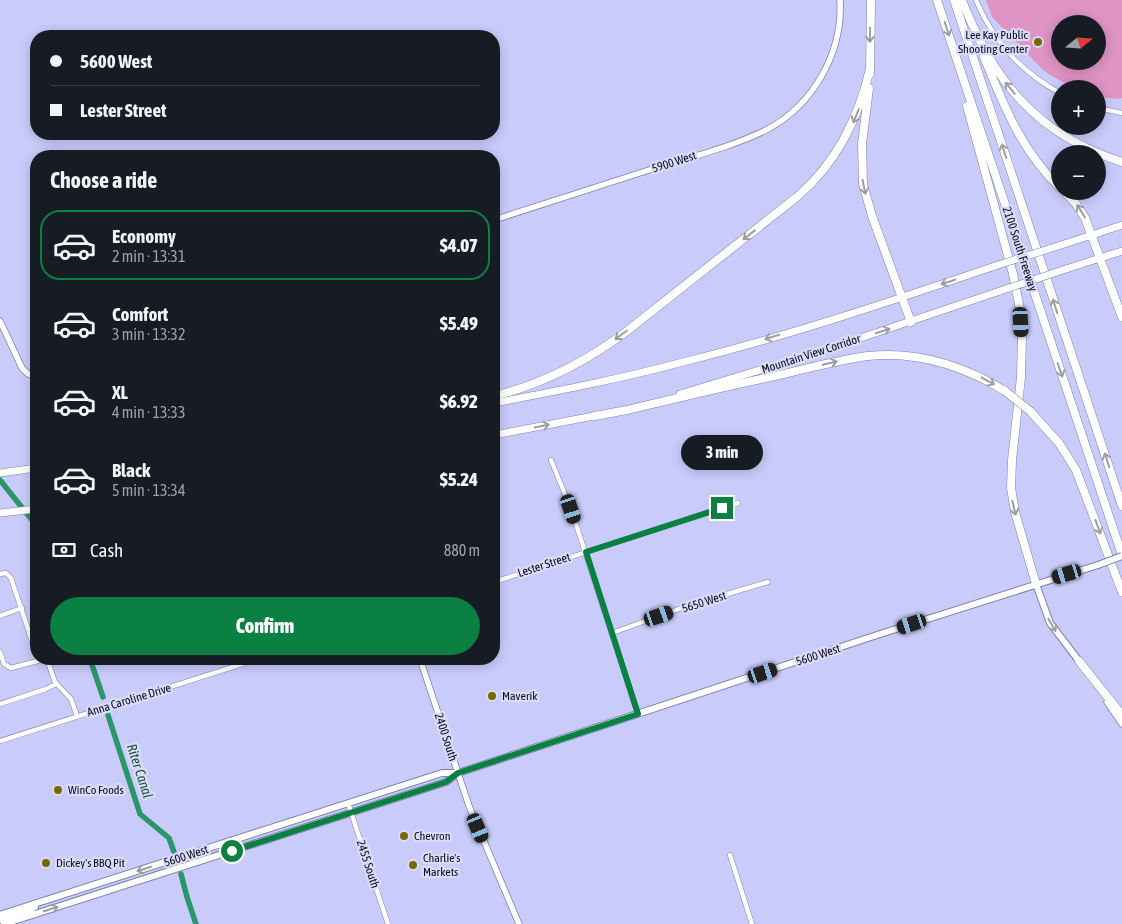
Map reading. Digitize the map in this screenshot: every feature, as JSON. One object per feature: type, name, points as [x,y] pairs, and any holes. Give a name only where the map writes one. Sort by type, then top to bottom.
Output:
[{"type":"highway","points":[[871,0],[870,69],[862,144],[862,175],[870,209],[911,322]]},
{"type":"highway","name":"2100 South Freeway","points":[[937,0],[1122,556]]},
{"type":"highway","name":"2100 South Freeway","points":[[954,0],[1122,506]]},
{"type":"highway","points":[[962,0],[980,43],[1000,76],[1029,109],[1047,124],[1076,143],[1122,162]]},
{"type":"highway","points":[[969,17],[992,77],[1022,142],[1038,165],[1051,179]]},
{"type":"highway","points":[[956,58],[1018,296],[1022,360],[1011,488],[1015,512],[1036,584]]},
{"type":"highway","points":[[500,394],[549,378],[602,349],[798,196],[823,171],[843,142],[858,110],[870,69]]},
{"type":"highway","points":[[1072,200],[1080,208],[1092,235],[1122,317]]},
{"type":"highway","points":[[595,416],[844,360],[874,356],[918,358],[951,365],[985,379],[1005,391],[1030,411],[1059,443],[1076,470],[1122,592]]},
{"type":"highway","points":[[1079,661],[1122,715]]},
{"type":"main road","points":[[500,402],[612,380],[764,340],[1122,225]]},
{"type":"main road","name":"Mountain View Corridor","points":[[500,434],[595,416],[674,396],[911,322],[1122,251]]},
{"type":"main road","points":[[0,473],[30,469]]},
{"type":"main road","points":[[3,513],[30,510]]},
{"type":"main road","name":"5600 West","points":[[0,915],[442,773],[458,773],[1122,556]]},
{"type":"main road","points":[[1036,584],[1050,623],[1079,661]]},
{"type":"main road","name":"5600 West","points":[[4,924],[446,782],[458,773]]},
{"type":"main road","points":[[0,920],[28,911],[39,903]]},
{"type":"street","name":"5900 West","points":[[500,218],[733,143],[759,133],[781,120],[812,91],[828,64],[838,32],[840,0]]},
{"type":"street","points":[[976,0],[992,32],[1009,54],[1031,75],[1051,87]]},
{"type":"street","points":[[1106,109],[1122,112]]},
{"type":"street","points":[[0,321],[20,364],[30,374]]},
{"type":"street","points":[[550,460],[564,491],[586,552],[638,714]]},
{"type":"street","name":"Lester Street","points":[[500,580],[738,503]]},
{"type":"street","points":[[0,574],[9,574],[30,634]]},
{"type":"street","name":"5650 West","points":[[612,633],[768,582]]},
{"type":"street","points":[[0,616],[22,608]]},
{"type":"street","points":[[0,652],[4,664],[11,668],[30,662]]},
{"type":"street","points":[[1079,661],[1122,724]]},
{"type":"street","points":[[48,665],[56,684],[71,699],[77,716]]},
{"type":"street","name":"Anna Caroline Drive","points":[[0,741],[239,665]]},
{"type":"street","name":"2400 South","points":[[422,665],[476,823],[520,924]]},
{"type":"street","points":[[0,704],[46,690],[56,684]]},
{"type":"street","name":"2455 South","points":[[348,803],[388,924]]},
{"type":"street","points":[[730,855],[752,924]]},
{"type":"shaded area","name":"Lee Kay Public Shooting Center","points":[[986,0],[1122,0],[1122,98],[1106,98],[1106,80],[1059,80],[1044,71],[992,17]]},
{"type":"waterway","name":"Riter Canal","points":[[0,480],[30,518]]},
{"type":"waterway","name":"Riter Canal","points":[[92,665],[103,697]]},
{"type":"waterway","name":"Riter Canal","points":[[108,715],[140,814],[169,838],[174,852]]},
{"type":"waterway","name":"Riter Canal","points":[[181,874],[196,924]]},
{"type":"place","name":"Lee Kay Public Shooting Center","points":[[1038,42]]},
{"type":"place","name":"Maverik","points":[[492,696]]},
{"type":"place","name":"WinCo Foods","points":[[58,790]]},
{"type":"place","name":"Chevron","points":[[404,836]]},
{"type":"place","name":"Dickey's BBQ Pit","points":[[46,863]]},
{"type":"place","name":"Charlie's Markets","points":[[413,865]]},
{"type":"route","points":[[232,851],[446,782],[458,773],[638,714],[586,552],[722,508]]}]
